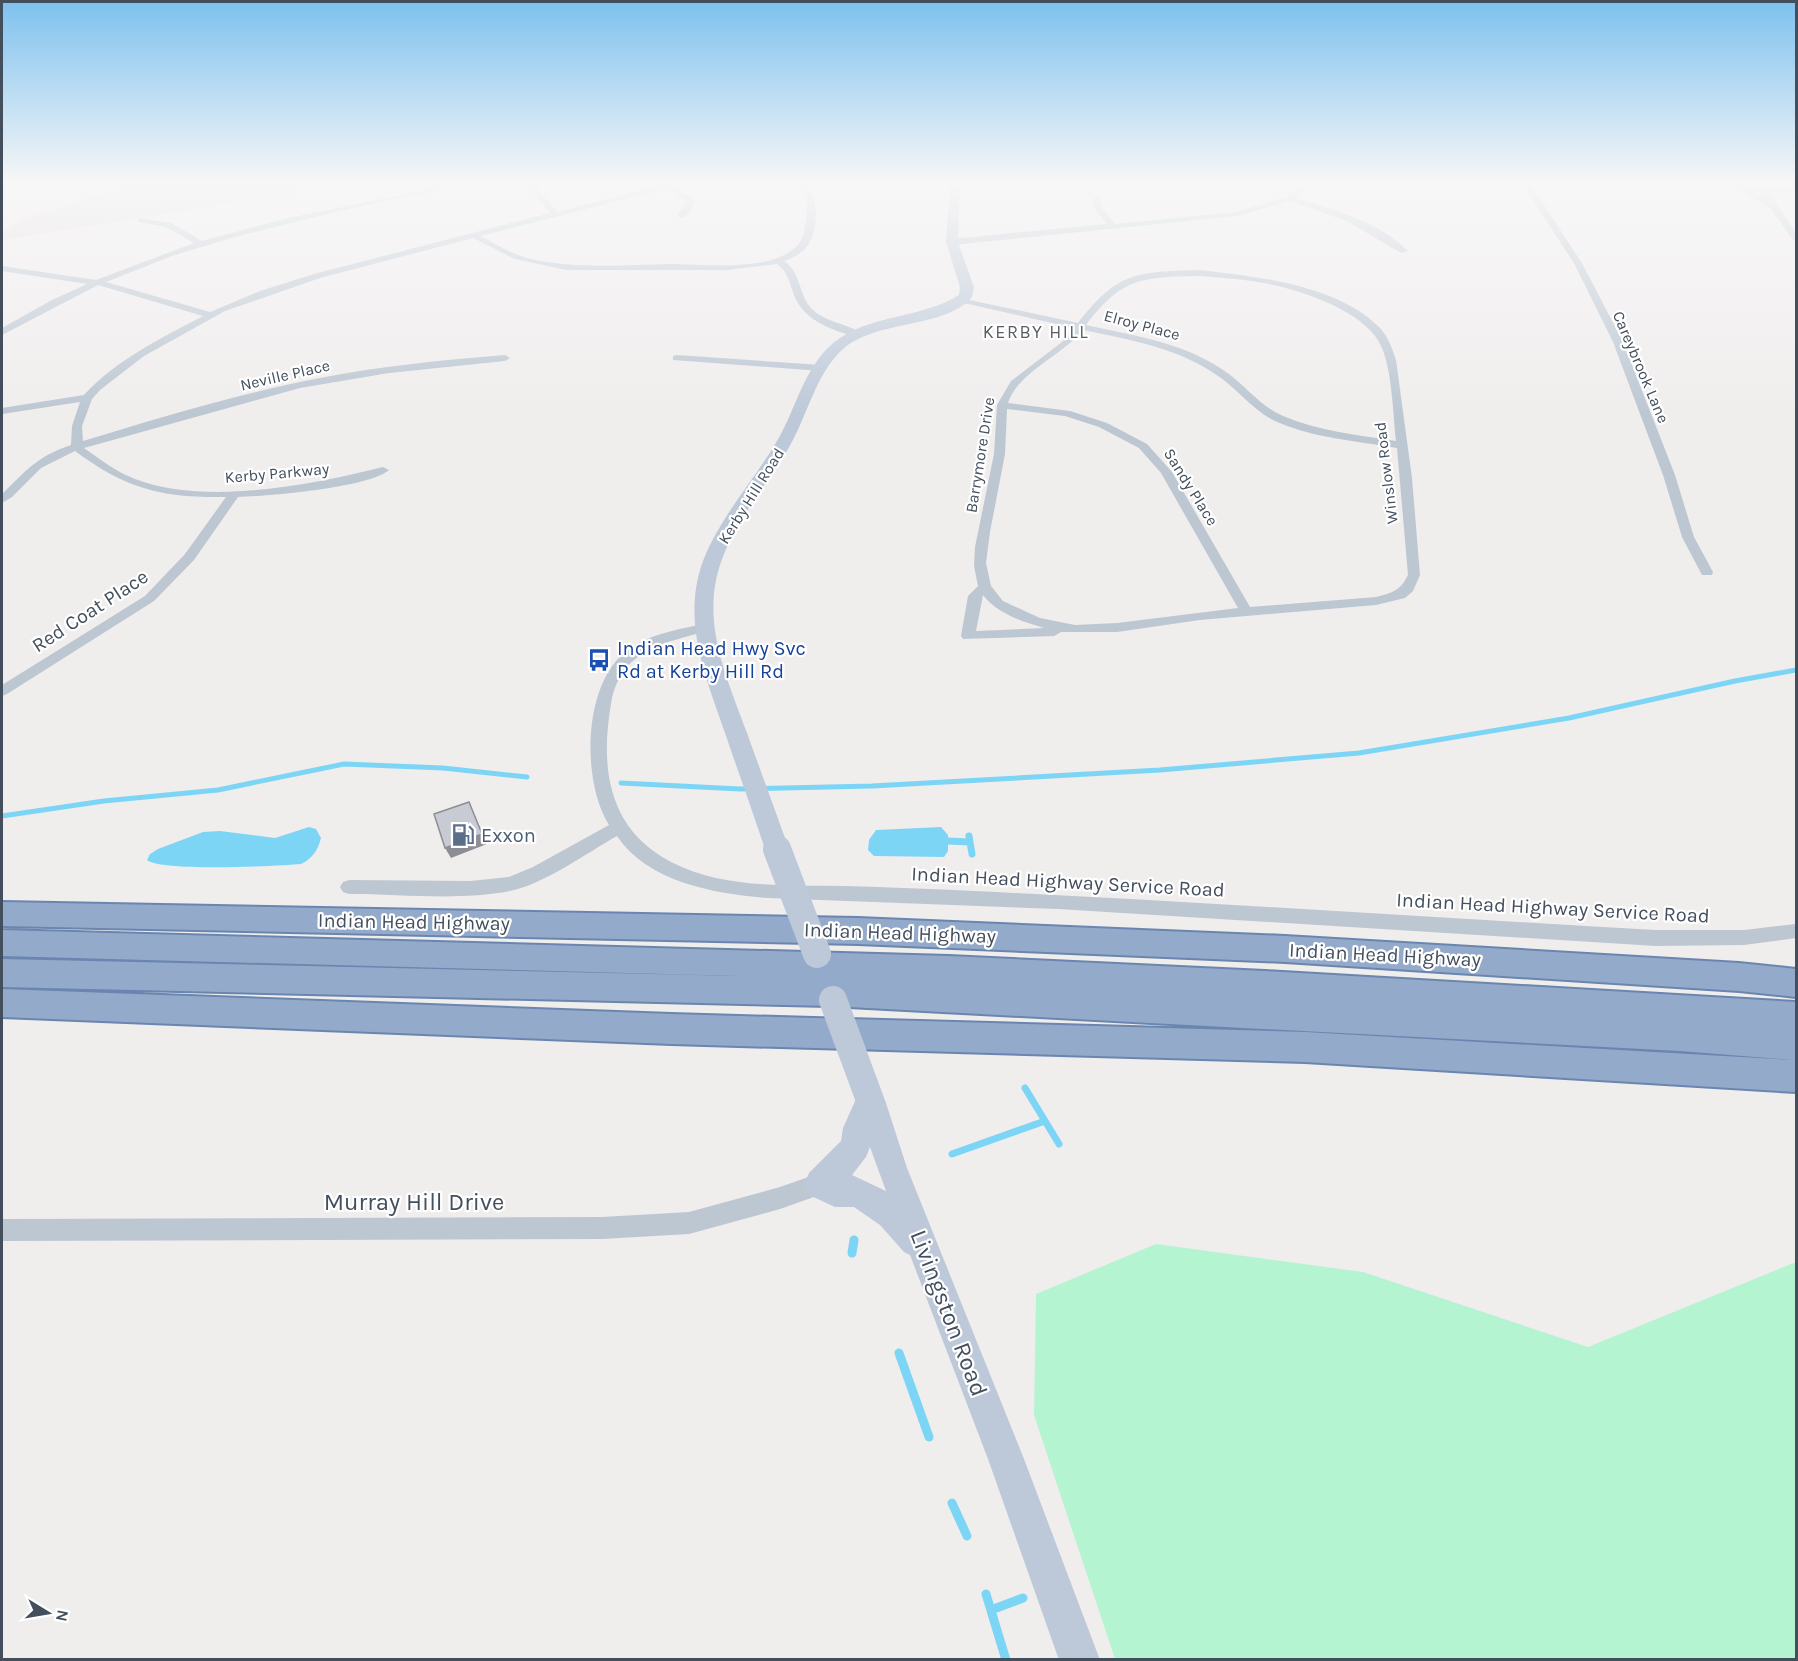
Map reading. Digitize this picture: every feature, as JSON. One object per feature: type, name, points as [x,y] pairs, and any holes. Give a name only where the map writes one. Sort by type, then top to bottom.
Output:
[{"type":"highway","name":"Indian Head Highway","points":[[2,914],[882,932],[1285,949],[1739,976],[1797,982]]},
{"type":"highway","points":[[2,943],[826,978],[1797,1045]]},
{"type":"highway","points":[[2,973],[826,978],[1264,985],[1669,1012],[1797,1017]]},
{"type":"highway","points":[[2,1003],[671,1029],[1305,1047],[1797,1076]]},
{"type":"main road","points":[[958,261],[967,287],[965,297],[960,301]]},
{"type":"main road","name":"Kerby Hill Road","points":[[826,978],[777,849],[749,763],[708,652],[703,628],[704,590],[712,561],[731,525],[787,439],[821,368],[835,349],[857,334],[941,311],[960,301]]},
{"type":"main road","name":"Livingston Road","points":[[826,978],[892,1168],[1006,1459],[1080,1659]]},
{"type":"main road","points":[[870,1100],[858,1128],[855,1147],[845,1161],[820,1184],[836,1191],[850,1190],[865,1196],[891,1214],[926,1253]]},
{"type":"street","points":[[2,332],[41,308],[95,282],[155,261]]},
{"type":"street","points":[[77,448],[77,426],[87,398],[121,367],[210,315],[284,286],[381,261]]},
{"type":"street","points":[[527,261],[555,266],[730,267],[778,261],[786,265],[795,278],[800,299],[809,311],[835,326],[857,334]]},
{"type":"street","name":"Careybrook Lane","points":[[1576,261],[1617,342],[1669,475],[1688,537],[1707,572]]},
{"type":"street","points":[[2,268],[95,282],[210,315]]},
{"type":"street","name":"Winslow Road","points":[[1060,629],[1055,632],[968,636],[975,596],[985,586],[992,597],[1010,610],[1033,621],[1060,629],[1143,625],[1198,616],[1376,601],[1395,597],[1408,588],[1413,579],[1414,567],[1391,360],[1381,336],[1352,311],[1292,286],[1251,278],[1200,273],[1153,276],[1134,280],[1105,296],[1081,325]]},
{"type":"street","name":"Elroy Place","points":[[960,301],[1150,340],[1182,351],[1233,381],[1271,415],[1334,436],[1401,445]]},
{"type":"street","name":"Barrymore Drive","points":[[985,586],[980,566],[1000,446],[1002,405],[1012,386],[1063,346],[1081,325]]},
{"type":"street","name":"Neville Place","points":[[2,500],[16,487],[22,476],[47,460],[77,448],[222,405],[317,381],[400,368],[505,358]]},
{"type":"street","points":[[677,358],[821,368]]},
{"type":"street","points":[[2,411],[87,398]]},
{"type":"street","name":"Sandy Place","points":[[1002,405],[1066,413],[1104,425],[1143,446],[1166,472],[1247,613]]},
{"type":"street","name":"Kerby Parkway","points":[[77,448],[111,472],[135,483],[183,491],[234,494],[339,483],[383,470]]},
{"type":"street","name":"Red Coat Place","points":[[2,692],[154,596],[181,567],[234,494]]},
{"type":"street","name":"Indian Head Highway Service Road","points":[[703,628],[667,636],[638,649],[614,670],[607,682],[599,736],[599,777],[617,828],[635,846],[664,866],[717,885],[757,892],[984,899],[1656,938],[1726,940],[1762,938],[1797,931]]},
{"type":"street","points":[[349,886],[471,888],[511,884],[539,872],[617,828]]},
{"type":"street","name":"Murray Hill Drive","points":[[2,1230],[602,1228],[689,1223],[780,1198],[820,1184]]},
{"type":"green space","points":[[1156,1244],[1363,1272],[1588,1347],[1796,1262],[1796,1659],[1115,1659],[1034,1415],[1036,1294]]},
{"type":"water","points":[[309,827],[316,829],[321,838],[314,854],[301,864],[196,867],[157,864],[147,860],[150,854],[158,849],[203,832],[220,831],[275,838]]},
{"type":"water","points":[[941,827],[948,835],[948,851],[944,857],[874,856],[868,850],[869,840],[876,830]]},
{"type":"building","name":"Exxon","points":[[469,802],[482,834],[445,848],[434,814]]},
{"type":"waterway","points":[[621,783],[740,789],[872,786],[1160,770],[1359,753],[1569,718],[1735,681],[1796,670]]},
{"type":"waterway","points":[[2,816],[104,801],[218,790],[344,764],[443,768],[527,777]]},
{"type":"waterway","points":[[969,836],[970,842]]},
{"type":"waterway","points":[[948,841],[970,842]]},
{"type":"waterway","points":[[970,842],[972,854]]},
{"type":"waterway","points":[[1025,1088],[1059,1144]]},
{"type":"waterway","points":[[952,1154],[1045,1121]]},
{"type":"waterway","points":[[852,1253],[854,1240]]},
{"type":"waterway","points":[[899,1353],[929,1437]]},
{"type":"waterway","points":[[952,1503],[967,1536]]},
{"type":"waterway","points":[[986,1594],[1006,1660]]},
{"type":"waterway","points":[[991,1610],[1023,1598]]},
{"type":"place","name":"Indian Head Hwy Svc Rd at Kerby Hill Rd","points":[[599,660]]},
{"type":"place","name":"Exxon","points":[[463,835]]},
{"type":"district","name":"KERBY HILL","points":[[1036,332]]}]
